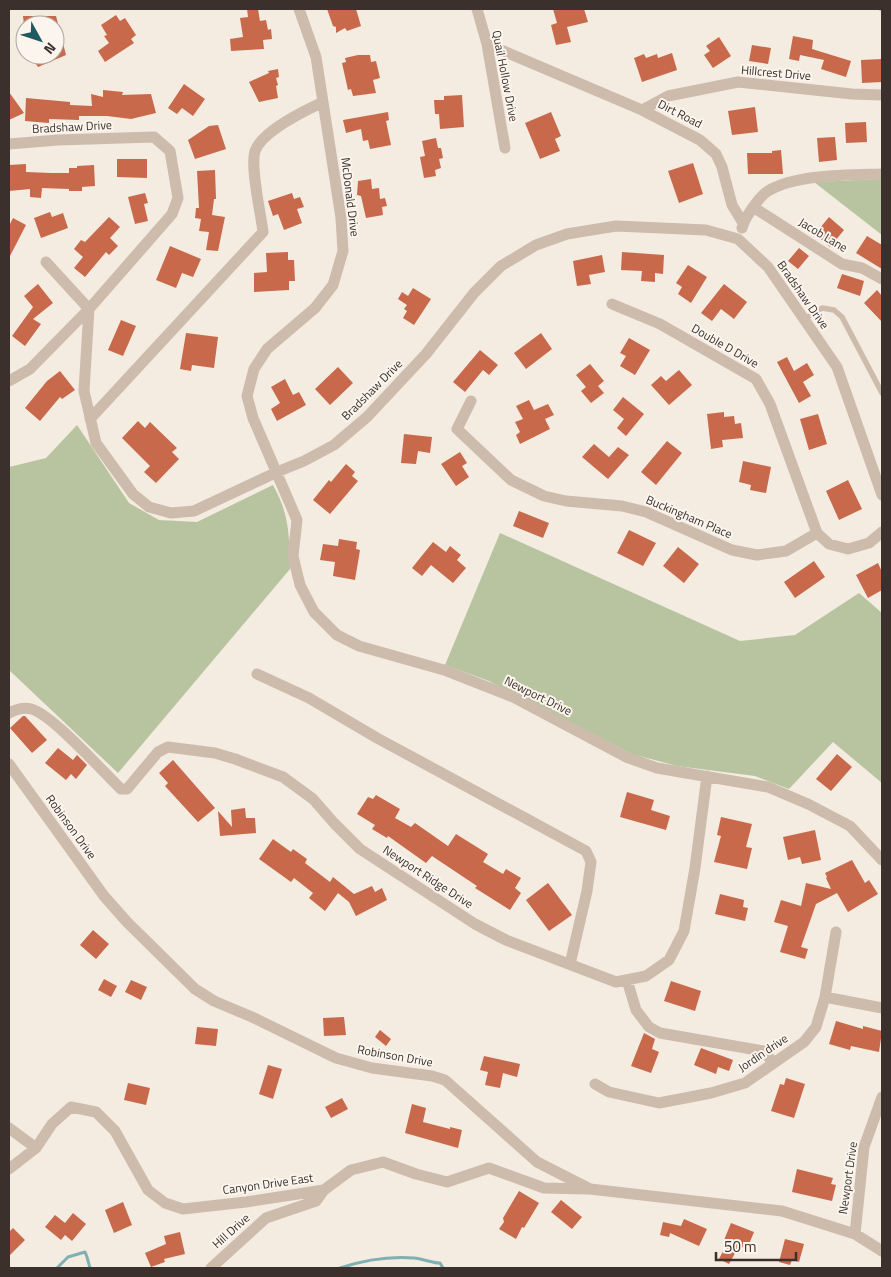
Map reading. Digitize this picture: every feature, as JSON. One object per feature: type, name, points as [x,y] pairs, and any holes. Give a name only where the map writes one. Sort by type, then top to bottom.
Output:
[{"type":"street","name":"McDonald Drive","points":[[277,472],[253,418],[247,396],[254,369],[267,349],[315,308],[333,285],[343,251],[341,218],[316,57],[299,9]]},
{"type":"street","name":"Quail Hollow Drive","points":[[477,9],[487,44],[505,148]]},
{"type":"street","name":"Dirt Road","points":[[487,44],[642,110],[700,140],[716,154],[722,167],[732,205],[743,223]]},
{"type":"street","name":"Hillcrest Drive","points":[[642,110],[668,96],[738,82],[852,94],[882,95]]},
{"type":"street","points":[[90,419],[263,232],[254,168],[255,151],[264,138],[294,115],[323,102]]},
{"type":"street","name":"Bradshaw Drive","points":[[9,144],[58,140],[154,137],[170,151],[178,198],[172,214],[89,308],[84,391],[96,443],[133,494],[149,507],[171,513],[194,511],[304,461],[334,445],[367,417],[426,354],[474,293],[501,266],[536,245],[567,234],[616,226],[706,230],[738,239],[768,267],[836,367],[882,495]]},
{"type":"street","points":[[738,239],[743,223],[753,207],[767,192],[786,183],[820,177],[882,174]]},
{"type":"street","name":"Jacob Lane","points":[[753,207],[842,264],[862,268],[882,279]]},
{"type":"street","points":[[9,381],[30,369],[89,308],[46,262]]},
{"type":"street","name":"Double D Drive","points":[[612,304],[660,324],[756,379],[770,404],[817,533]]},
{"type":"street","name":"Buckingham Place","points":[[471,401],[457,429],[511,480],[544,496],[566,501],[622,506],[646,512],[732,550],[757,555],[786,551],[817,533]]},
{"type":"street","name":"Newport Drive","points":[[277,472],[297,520],[293,556],[300,585],[314,612],[337,634],[359,646],[444,670],[512,697],[626,756],[657,768],[768,787],[808,804],[850,826],[882,860]]},
{"type":"street","points":[[817,533],[829,544],[848,549],[869,542],[882,532]]},
{"type":"street","points":[[257,674],[309,698],[377,738],[586,851],[591,862],[587,891],[570,964]]},
{"type":"street","name":"Newport Ridge Drive","points":[[9,713],[18,709],[30,708],[46,716],[121,789],[127,789],[158,752],[168,748],[215,753],[236,758],[283,777],[314,799],[334,823],[360,849],[475,924],[506,940],[616,982],[646,976],[669,960],[684,931],[696,868],[707,776]]},
{"type":"street","name":"Robinson Drive","points":[[9,764],[104,896],[195,989],[214,1001],[252,1016],[336,1058],[372,1068],[432,1076],[444,1080],[537,1162],[590,1189],[782,1211],[854,1234],[882,1252]]},
{"type":"street","name":"Jordin drive","points":[[595,1084],[609,1092],[659,1103],[711,1093],[745,1083],[804,1042],[816,1027],[825,997],[836,932]]},
{"type":"street","points":[[627,980],[636,1010],[649,1028],[660,1033],[763,1051],[774,1063]]},
{"type":"street","points":[[825,997],[882,1008]]},
{"type":"street","name":"Newport Drive","points":[[854,1234],[860,1197],[864,1147],[882,1097]]},
{"type":"street","name":"Canyon Drive East","points":[[9,1169],[36,1148],[52,1124],[71,1107],[96,1112],[115,1131],[148,1190],[166,1203],[183,1209],[324,1190],[351,1170],[383,1162],[416,1174],[447,1182],[489,1168],[544,1188],[590,1189]]},
{"type":"street","points":[[9,1128],[36,1148]]},
{"type":"street","name":"Hill Drive","points":[[211,1268],[266,1218],[316,1201],[324,1190]]},
{"type":"lane","points":[[804,320],[822,308],[834,310],[842,317],[882,393]]},
{"type":"green space","points":[[882,179],[882,235],[814,182]]},
{"type":"green space","points":[[77,425],[129,503],[159,520],[197,522],[273,485],[283,506],[288,526],[290,569],[118,773],[9,670],[9,467],[46,458]]},
{"type":"green space","points":[[500,533],[740,641],[795,635],[859,593],[882,613],[882,783],[833,742],[789,789],[755,776],[677,766],[632,754],[489,681],[445,665]]},
{"type":"building","points":[[247,9],[258,9],[260,21],[266,20],[268,30],[271,29],[272,39],[263,40],[264,49],[231,51],[230,39],[243,37],[240,18],[248,17]]},
{"type":"building","points":[[327,9],[356,9],[361,26],[347,31],[345,28],[336,33],[336,27],[333,26]]},
{"type":"building","points":[[553,9],[584,9],[588,22],[567,27],[571,42],[556,45],[551,25],[557,23]]},
{"type":"building","points":[[116,15],[120,21],[125,18],[136,35],[131,39],[134,43],[105,62],[98,51],[109,43],[104,36],[107,35],[101,25]]},
{"type":"building","points":[[793,36],[813,40],[812,49],[851,61],[846,77],[821,69],[824,60],[800,55],[799,61],[789,59]]},
{"type":"building","points":[[719,37],[731,56],[713,68],[704,55],[710,51],[706,46]]},
{"type":"building","points":[[752,45],[771,48],[768,64],[749,61]]},
{"type":"building","points":[[672,53],[677,70],[642,82],[634,58],[644,54],[646,58],[657,54],[658,58]]},
{"type":"building","points":[[370,55],[371,62],[376,61],[380,78],[373,80],[376,93],[353,96],[351,89],[348,90],[342,63],[346,62],[345,58]]},
{"type":"building","points":[[882,59],[882,82],[862,83],[861,60]]},
{"type":"building","points":[[278,69],[279,77],[276,78],[278,85],[276,86],[278,98],[259,102],[249,82],[269,73],[268,71]]},
{"type":"building","points":[[184,84],[205,99],[193,116],[182,108],[177,114],[168,108]]},
{"type":"building","points":[[103,90],[123,92],[122,95],[151,94],[156,113],[131,119],[107,116],[79,116],[79,120],[49,119],[49,123],[25,121],[26,98],[70,102],[70,105],[92,106],[91,94],[103,97]]},
{"type":"building","points":[[9,92],[24,113],[9,120]]},
{"type":"building","points":[[462,95],[464,127],[440,129],[439,114],[435,114],[434,100],[444,100],[444,96]]},
{"type":"building","points":[[755,107],[758,132],[732,135],[728,111]]},
{"type":"building","points":[[388,112],[389,120],[386,121],[391,145],[370,149],[368,140],[363,141],[361,129],[346,133],[343,120]]},
{"type":"building","points":[[551,112],[561,136],[555,139],[560,151],[540,159],[525,123]]},
{"type":"building","points":[[866,122],[867,142],[846,143],[845,123]]},
{"type":"building","points":[[218,125],[226,149],[195,159],[188,140],[209,126]]},
{"type":"building","points":[[835,137],[837,160],[819,162],[817,138]]},
{"type":"building","points":[[436,138],[443,158],[439,159],[441,168],[435,170],[436,176],[424,178],[420,157],[425,156],[422,141]]},
{"type":"building","points":[[781,150],[783,174],[748,174],[747,153],[772,153],[772,151]]},
{"type":"building","points":[[117,159],[147,159],[147,178],[117,177]]},
{"type":"building","points":[[693,163],[703,194],[679,203],[668,171]]},
{"type":"building","points":[[26,164],[26,172],[51,173],[69,173],[69,168],[94,165],[95,186],[82,187],[82,191],[42,188],[41,198],[30,197],[30,189],[9,191],[9,165]]},
{"type":"building","points":[[215,170],[216,199],[214,199],[212,215],[225,217],[218,251],[206,250],[209,232],[199,231],[201,219],[195,218],[196,208],[199,208],[197,171]]},
{"type":"building","points":[[371,179],[372,189],[379,188],[380,199],[385,198],[387,206],[382,207],[383,215],[366,218],[361,196],[357,195],[358,181]]},
{"type":"building","points":[[145,193],[148,203],[144,204],[148,221],[135,224],[128,197]]},
{"type":"building","points":[[292,193],[294,199],[300,197],[304,207],[297,209],[302,223],[284,230],[278,214],[273,216],[268,201]]},
{"type":"building","points":[[50,212],[52,217],[63,213],[68,228],[41,238],[34,218]]},
{"type":"building","points":[[109,217],[120,227],[110,238],[118,246],[109,255],[106,252],[85,277],[74,268],[83,257],[74,249],[81,240],[85,242]]},
{"type":"building","points":[[829,217],[844,230],[830,247],[815,234]]},
{"type":"building","points":[[13,218],[26,225],[9,258],[9,226]]},
{"type":"building","points":[[867,236],[882,245],[882,269],[856,253]]},
{"type":"building","points":[[170,246],[201,259],[193,277],[182,273],[176,288],[156,280]]},
{"type":"building","points":[[799,248],[809,256],[798,269],[788,261]]},
{"type":"building","points":[[288,252],[288,260],[294,260],[295,281],[289,281],[289,290],[254,292],[254,273],[267,272],[266,253]]},
{"type":"building","points":[[622,252],[664,255],[663,274],[655,273],[655,282],[641,281],[642,271],[621,270]]},
{"type":"building","points":[[602,255],[605,272],[589,275],[591,284],[577,286],[573,261]]},
{"type":"building","points":[[688,265],[707,277],[691,303],[678,294],[682,287],[676,283]]},
{"type":"building","points":[[842,274],[864,281],[860,296],[837,288]]},
{"type":"building","points":[[38,284],[53,303],[33,319],[41,324],[25,346],[12,336],[33,307],[24,296]]},
{"type":"building","points":[[724,284],[747,302],[734,319],[721,309],[712,321],[701,313]]},
{"type":"building","points":[[413,288],[431,299],[414,325],[403,318],[407,311],[404,309],[407,305],[398,299],[402,292],[408,296]]},
{"type":"building","points":[[877,290],[882,296],[882,322],[864,303]]},
{"type":"building","points":[[121,320],[136,326],[123,356],[108,350]]},
{"type":"building","points":[[186,333],[218,337],[214,368],[192,365],[191,371],[180,369]]},
{"type":"building","points":[[541,333],[552,349],[526,369],[514,353]]},
{"type":"building","points":[[629,338],[650,350],[635,375],[620,366],[626,356],[620,353]]},
{"type":"building","points":[[480,350],[498,365],[489,375],[483,370],[465,392],[453,382]]},
{"type":"building","points":[[787,357],[794,371],[807,363],[814,375],[803,382],[811,396],[799,403],[777,362]]},
{"type":"building","points":[[590,364],[604,381],[598,386],[604,393],[591,403],[581,391],[586,387],[576,375]]},
{"type":"building","points":[[338,367],[353,383],[330,405],[315,389]]},
{"type":"building","points":[[679,370],[692,385],[669,405],[651,385],[661,376],[666,381]]},
{"type":"building","points":[[60,371],[75,390],[62,399],[60,397],[40,421],[25,408],[47,381]]},
{"type":"building","points":[[285,379],[293,395],[299,392],[306,405],[277,421],[271,409],[280,403],[271,387]]},
{"type":"building","points":[[623,397],[644,414],[626,436],[617,428],[624,419],[613,410]]},
{"type":"building","points":[[529,400],[534,410],[548,404],[554,415],[545,419],[550,429],[520,444],[516,435],[520,432],[515,422],[523,419],[516,406]]},
{"type":"building","points":[[724,412],[724,417],[734,416],[735,424],[741,423],[743,438],[722,440],[723,447],[711,449],[707,414]]},
{"type":"building","points":[[818,414],[827,444],[809,450],[800,419]]},
{"type":"building","points":[[138,421],[145,428],[150,422],[177,448],[172,452],[179,459],[156,483],[144,472],[150,466],[122,438]]},
{"type":"building","points":[[404,434],[432,437],[430,453],[418,451],[416,464],[401,463]]},
{"type":"building","points":[[667,441],[682,453],[656,485],[641,472]]},
{"type":"building","points":[[594,444],[609,457],[618,447],[629,455],[608,479],[582,457]]},
{"type":"building","points":[[460,452],[467,463],[462,466],[469,477],[456,486],[441,464]]},
{"type":"building","points":[[743,461],[771,467],[766,493],[750,490],[751,485],[739,482]]},
{"type":"building","points":[[346,464],[355,472],[352,476],[358,481],[330,514],[313,500],[329,480],[331,482]]},
{"type":"building","points":[[848,480],[862,509],[839,520],[826,491]]},
{"type":"building","points":[[519,511],[549,523],[543,538],[513,526]]},
{"type":"building","points":[[629,530],[656,543],[643,566],[617,553]]},
{"type":"building","points":[[339,539],[357,542],[356,549],[360,550],[355,580],[333,576],[335,562],[320,560],[323,544],[338,546]]},
{"type":"building","points":[[433,542],[446,552],[450,546],[461,555],[457,560],[466,568],[453,583],[431,565],[422,576],[412,568]]},
{"type":"building","points":[[678,547],[699,564],[684,583],[663,566]]},
{"type":"building","points":[[814,561],[825,577],[795,598],[784,582]]},
{"type":"building","points":[[878,563],[882,572],[882,590],[868,598],[856,575]]},
{"type":"building","points":[[23,716],[47,740],[32,753],[10,728]]},
{"type":"building","points":[[58,748],[73,760],[77,755],[87,765],[76,779],[71,774],[66,780],[45,763]]},
{"type":"building","points":[[837,754],[852,767],[831,791],[816,779]]},
{"type":"building","points":[[173,760],[215,808],[198,822],[165,786],[168,783],[159,773]]},
{"type":"building","points":[[627,792],[654,800],[651,810],[670,816],[666,830],[620,817]]},
{"type":"building","points":[[376,795],[400,809],[395,818],[411,827],[415,823],[448,846],[456,834],[488,854],[483,862],[503,874],[506,869],[521,878],[515,888],[521,893],[510,910],[475,888],[477,886],[432,856],[426,863],[388,836],[387,838],[372,829],[375,825],[357,814],[368,797],[373,799]]},
{"type":"building","points":[[245,808],[246,818],[255,818],[256,833],[220,836],[218,811],[232,827],[231,810]]},
{"type":"building","points":[[721,817],[752,824],[746,847],[752,848],[747,869],[714,862],[721,836],[717,835]]},
{"type":"building","points":[[815,830],[821,860],[802,864],[800,857],[788,860],[783,837]]},
{"type":"building","points":[[273,839],[291,852],[293,849],[307,859],[305,863],[330,882],[333,877],[354,894],[372,886],[375,892],[382,888],[387,900],[356,916],[349,902],[338,893],[325,911],[309,898],[313,893],[294,878],[291,882],[259,859]]},
{"type":"building","points":[[852,860],[865,883],[869,880],[878,894],[848,912],[837,893],[816,904],[801,947],[808,949],[805,959],[780,952],[788,926],[774,922],[781,900],[801,906],[806,883],[831,889],[825,873]]},
{"type":"building","points":[[548,883],[572,915],[549,931],[526,900]]},
{"type":"building","points":[[720,894],[744,900],[743,907],[748,908],[745,921],[715,914]]},
{"type":"building","points":[[93,930],[109,944],[96,959],[80,945]]},
{"type":"building","points":[[104,979],[117,986],[111,997],[98,990]]},
{"type":"building","points":[[131,980],[147,987],[141,1000],[125,992]]},
{"type":"building","points":[[671,981],[701,991],[695,1011],[664,1001]]},
{"type":"building","points":[[344,1017],[346,1035],[324,1036],[323,1018]]},
{"type":"building","points":[[836,1021],[863,1029],[863,1026],[882,1031],[879,1052],[851,1046],[850,1050],[829,1044]]},
{"type":"building","points":[[197,1027],[218,1029],[216,1046],[195,1044]]},
{"type":"building","points":[[380,1030],[391,1039],[386,1046],[375,1037]]},
{"type":"building","points":[[644,1033],[655,1039],[652,1049],[659,1052],[651,1073],[631,1066]]},
{"type":"building","points":[[701,1048],[733,1060],[729,1071],[718,1067],[716,1074],[694,1065]]},
{"type":"building","points":[[484,1056],[520,1064],[517,1077],[503,1073],[500,1088],[485,1085],[488,1072],[480,1070]]},
{"type":"building","points":[[268,1065],[282,1069],[273,1099],[259,1094]]},
{"type":"building","points":[[786,1078],[805,1084],[794,1118],[771,1111],[780,1084],[784,1085]]},
{"type":"building","points":[[128,1083],[150,1088],[146,1105],[124,1100]]},
{"type":"building","points":[[342,1098],[348,1109],[331,1118],[325,1107]]},
{"type":"building","points":[[412,1104],[426,1108],[423,1122],[462,1130],[458,1148],[405,1133]]},
{"type":"building","points":[[797,1169],[833,1178],[831,1184],[836,1185],[832,1201],[792,1192]]},
{"type":"building","points":[[519,1191],[539,1203],[516,1239],[499,1229],[504,1222],[503,1218]]},
{"type":"building","points":[[561,1200],[582,1217],[572,1229],[551,1212]]},
{"type":"building","points":[[123,1202],[132,1225],[114,1233],[105,1210]]},
{"type":"building","points":[[73,1213],[86,1224],[72,1241],[65,1235],[61,1240],[45,1227],[55,1215],[65,1223]]},
{"type":"building","points":[[684,1219],[707,1229],[699,1246],[670,1233],[669,1237],[660,1235],[663,1222],[681,1226]]},
{"type":"building","points":[[731,1223],[754,1232],[747,1249],[739,1246],[729,1264],[719,1259],[728,1241],[724,1240]]},
{"type":"building","points":[[13,1228],[25,1240],[9,1256],[9,1232]]},
{"type":"building","points":[[180,1232],[185,1254],[164,1259],[165,1262],[151,1267],[145,1253],[166,1244],[164,1236]]},
{"type":"building","points":[[785,1239],[804,1244],[799,1262],[792,1260],[790,1265],[779,1262]]},
{"type":"waterway","points":[[57,1268],[68,1257],[85,1252],[90,1268]]},
{"type":"waterway","points":[[340,1268],[377,1259],[395,1258],[440,1263],[443,1268]]}]
